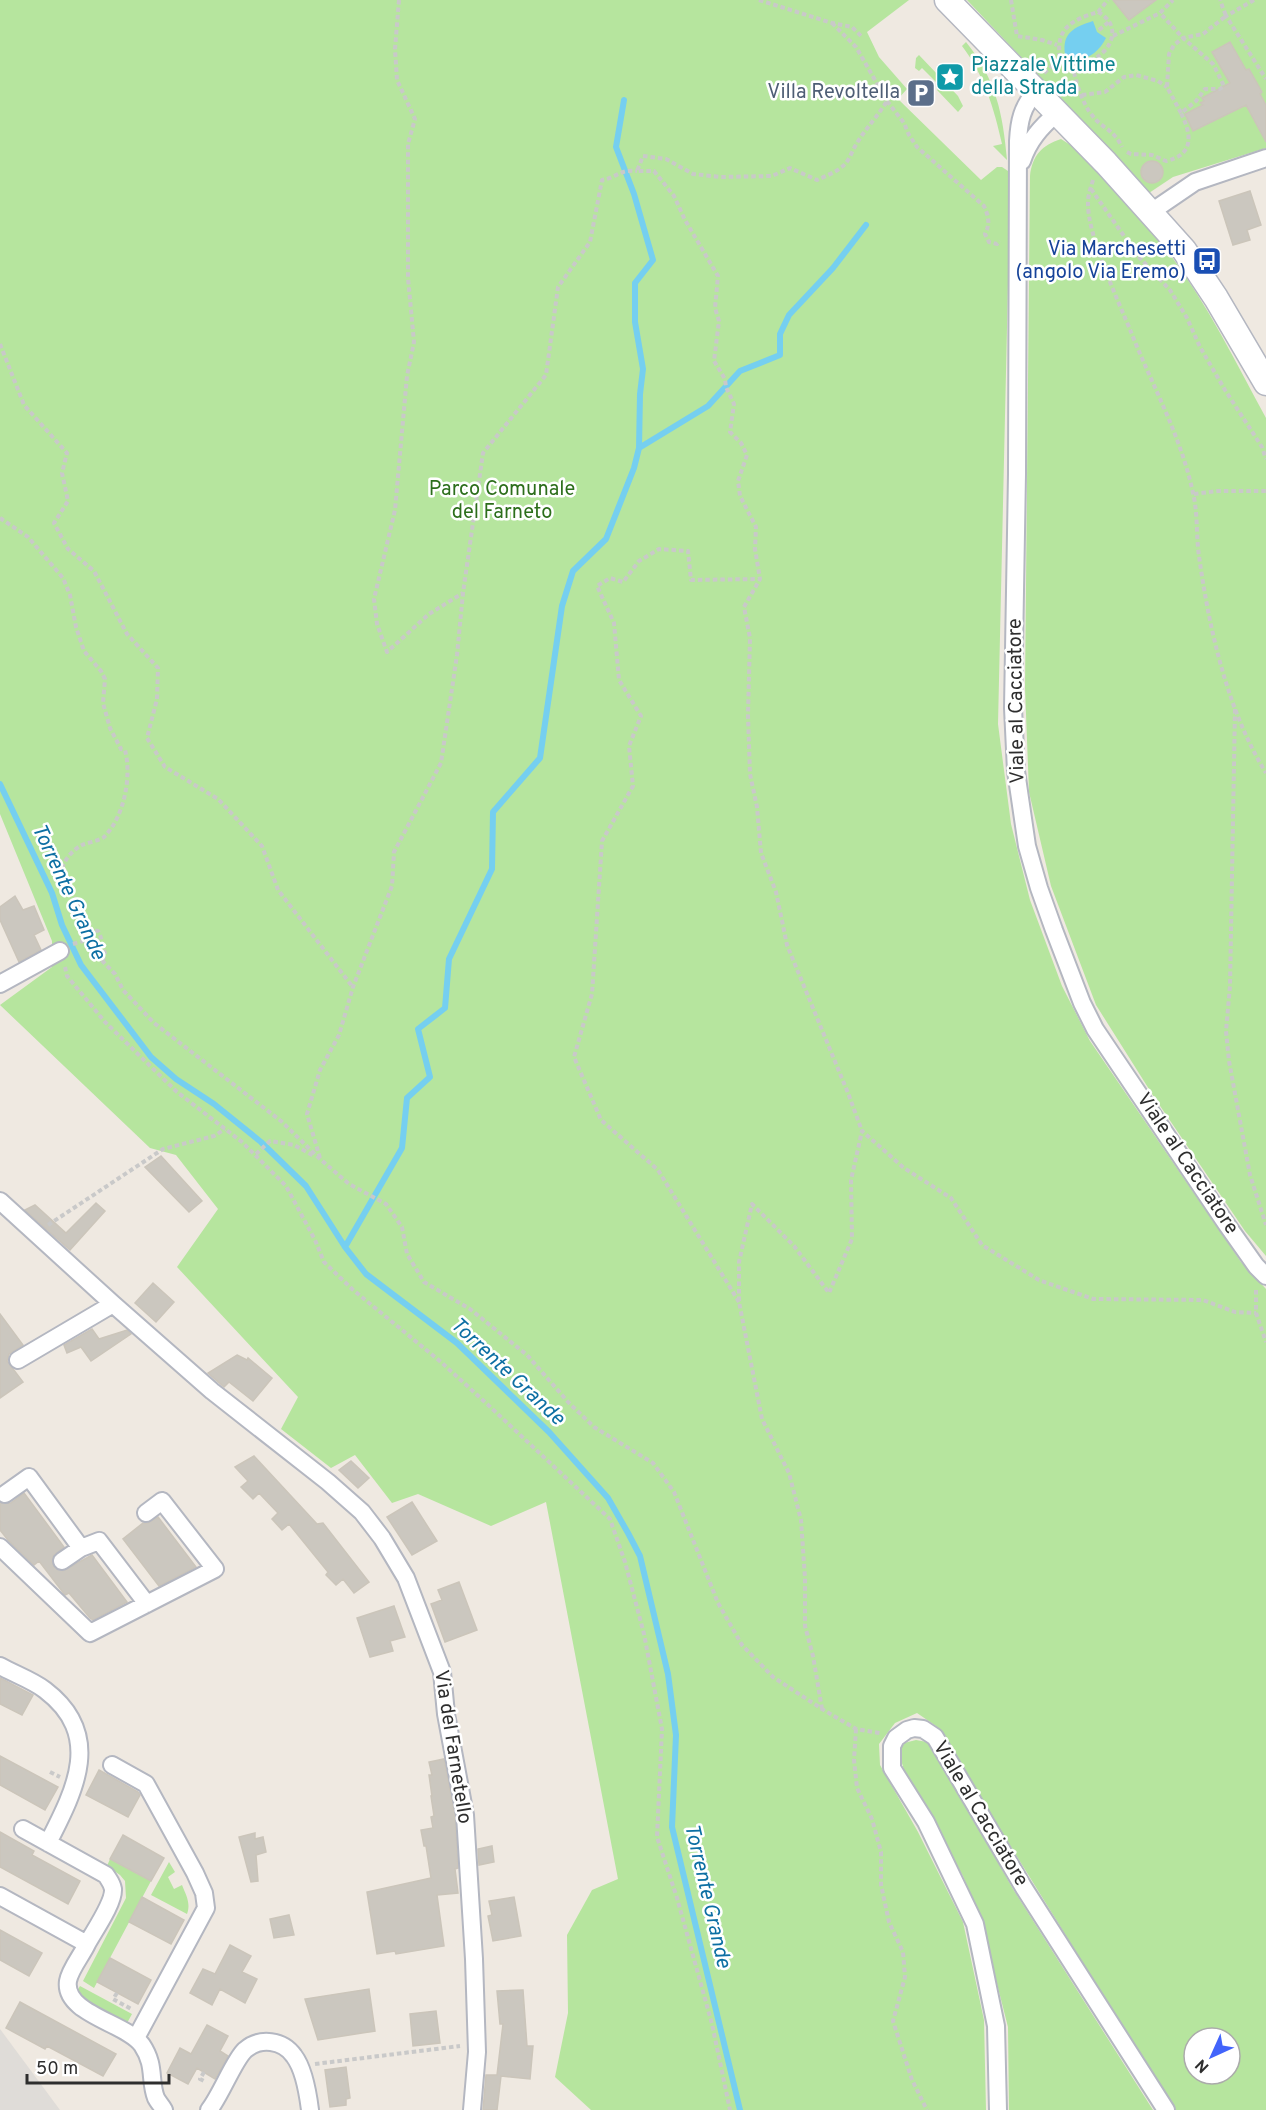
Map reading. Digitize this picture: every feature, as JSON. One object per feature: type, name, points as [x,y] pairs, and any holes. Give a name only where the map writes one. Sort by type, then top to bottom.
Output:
[{"type":"main road","points":[[947,0],[1038,84],[1057,113],[1184,250],[1216,297],[1266,383]]},
{"type":"street","points":[[1020,167],[1018,141],[1020,116],[1038,84]]},
{"type":"street","points":[[1020,167],[1031,140],[1040,127],[1057,113]]},
{"type":"street","points":[[1151,212],[1195,182],[1266,158]]},
{"type":"street","name":"Viale al Cacciatore","points":[[1020,167],[1013,708],[1016,771],[1027,846],[1058,940],[1082,1003],[1095,1029],[1227,1225],[1256,1266],[1266,1276]]},
{"type":"street","points":[[0,984],[60,951]]},
{"type":"street","name":"Via del Farnetello","points":[[0,1201],[213,1391],[328,1482],[362,1512],[382,1538],[406,1578],[442,1672],[448,1724],[465,1815],[477,2052],[472,2110]]},
{"type":"street","points":[[18,1360],[113,1304]]},
{"type":"street","points":[[5,1494],[29,1478],[81,1548]]},
{"type":"street","points":[[0,1547],[90,1633],[215,1569],[162,1501],[146,1513]]},
{"type":"street","points":[[62,1562],[81,1548],[99,1541],[147,1604]]},
{"type":"street","points":[[0,1666],[44,1689],[62,1706],[75,1725],[79,1743],[79,1763],[75,1785],[48,1843]]},
{"type":"street","name":"Viale al Cacciatore","points":[[896,1738],[914,1728],[935,1737],[1024,1888],[1166,2110]]},
{"type":"street","points":[[896,1738],[892,1746],[892,1768],[926,1822],[975,1924],[996,2026],[998,2110]]},
{"type":"street","points":[[112,1765],[146,1784],[195,1874],[204,1893],[206,1908],[136,2037]]},
{"type":"street","points":[[23,1829],[106,1875],[112,1884],[113,1892],[110,1901],[68,1980],[69,1990],[73,2000],[83,2008],[136,2037],[151,2061],[156,2098],[164,2110]]},
{"type":"street","points":[[0,1896],[87,1944]]},
{"type":"street","points":[[209,2110],[244,2051],[255,2043],[269,2041],[283,2046],[294,2056],[300,2067],[310,2110]]},
{"type":"path","points":[[399,0],[395,49],[397,80],[415,120],[408,144],[408,278],[414,342],[407,376],[395,510],[374,599],[377,624],[387,652],[429,614],[463,593]]},
{"type":"path","points":[[759,0],[852,27],[862,37]]},
{"type":"path","points":[[1011,0],[1017,36],[1058,45]]},
{"type":"path","points":[[1038,84],[1060,59],[1058,45],[1062,33],[1081,17],[1098,12],[1108,0]]},
{"type":"path","points":[[1113,36],[1160,13],[1173,0]]},
{"type":"path","points":[[1220,0],[1226,16],[1266,79]]},
{"type":"path","points":[[1167,87],[1169,54],[1174,45],[1183,38],[1203,34],[1226,16],[1254,0]]},
{"type":"path","points":[[1060,59],[1073,65],[1093,60],[1102,54],[1113,36],[1113,26],[1108,18],[1098,12]]},
{"type":"path","points":[[1160,13],[1183,38],[1213,64],[1224,86],[1220,89],[1205,89],[1196,101],[1181,113]]},
{"type":"path","points":[[1099,30],[1110,21]]},
{"type":"path","points":[[832,23],[856,47],[917,147],[984,206],[989,217],[985,234],[989,242],[997,244],[1007,233],[1019,230]]},
{"type":"path","points":[[1073,65],[1074,76],[1082,95],[1091,115],[1113,133],[1123,150],[1131,154],[1152,156],[1166,161],[1182,155],[1189,139],[1189,132],[1167,87],[1158,81],[1136,75],[1124,77],[1105,92],[1082,95]]},
{"type":"path","points":[[638,171],[643,156],[666,159],[693,174],[721,177],[772,176],[790,168],[817,180],[846,163],[854,146],[868,126],[877,118],[887,101]]},
{"type":"path","points":[[1152,156],[1152,162]]},
{"type":"path","points":[[320,1159],[307,1114],[320,1070],[339,1035],[352,987],[392,886],[394,852],[441,763],[483,453],[546,375],[558,287],[590,242],[602,180],[612,178],[625,169],[654,171],[674,196],[685,220],[718,276],[715,308],[719,321],[714,361],[725,378],[726,387],[734,404],[730,432],[741,443],[747,455],[738,481],[740,496],[756,527],[755,549],[760,579],[744,607],[750,638],[748,715],[750,774],[757,807],[761,853],[776,892],[787,945],[849,1093],[862,1131],[904,1168],[951,1198],[982,1245],[1039,1280],[1093,1299],[1203,1300],[1235,1312],[1256,1313]]},
{"type":"path","points":[[1266,459],[1264,447],[1225,390],[1170,290],[1138,256],[1090,188],[1088,202],[1096,242],[1144,366],[1175,430],[1194,494],[1199,554],[1212,632],[1235,706],[1256,756],[1266,773]]},
{"type":"path","points":[[0,344],[24,405],[67,453],[62,473],[68,501],[54,523],[68,549],[94,571],[128,634],[158,668],[157,699],[147,738],[165,767],[218,799],[262,846],[278,890],[352,987]]},
{"type":"path","points":[[1194,494],[1218,491],[1266,491]]},
{"type":"path","points":[[0,518],[28,537],[63,578],[70,595],[76,627],[84,651],[105,679],[104,703],[115,742],[125,750],[127,757],[125,766],[128,783],[121,809],[103,838],[80,846],[68,856],[61,873],[63,882],[82,909],[81,916],[85,929],[98,932],[102,938],[102,948],[105,953],[103,960]]},
{"type":"path","points":[[739,1302],[658,1170],[601,1120],[574,1057],[592,994],[602,841],[633,786],[629,746],[641,716],[619,680],[614,623],[597,586],[610,578],[623,582],[639,561],[659,549],[688,551],[691,580],[760,579]]},
{"type":"path","points":[[1235,706],[1230,986],[1226,1031],[1229,1061],[1250,1174],[1266,1225]]},
{"type":"path","points":[[78,942],[83,941],[103,960],[115,974],[123,990],[154,1023],[281,1121],[349,1184],[386,1204],[402,1227],[407,1254],[424,1282],[470,1310],[527,1355],[569,1403],[594,1427],[653,1463],[674,1492],[718,1603],[742,1646],[773,1677],[822,1710],[856,1728],[873,1730],[896,1738]]},
{"type":"path","points":[[60,951],[67,976],[105,1022],[177,1092],[256,1154],[286,1186],[324,1262],[352,1289],[441,1362],[610,1519],[644,1634],[662,1729],[657,1837],[677,1898],[712,2024],[730,2110]]},
{"type":"path","points":[[35,1233],[163,1149],[214,1136],[225,1129]]},
{"type":"path","points":[[822,1710],[813,1656],[805,1626],[805,1578],[801,1520],[789,1473],[762,1419],[739,1302],[739,1262],[752,1204],[794,1246],[829,1293],[852,1239],[851,1180],[862,1131]]},
{"type":"path","points":[[256,1154],[270,1141],[294,1144],[320,1159]]},
{"type":"path","points":[[856,1728],[854,1760],[857,1788],[872,1819],[881,1852],[883,1894],[890,1922],[903,1952],[905,1977],[894,2021],[912,2080],[927,2110]]},
{"type":"path","points":[[117,1993],[113,1999],[147,2018]]},
{"type":"path","points":[[300,2067],[459,2046],[477,2052]]},
{"type":"green space","name":"Parco Comunale del Farneto","points":[[0,0],[909,0],[867,32],[879,57],[907,89],[898,99],[981,180],[997,167],[1008,171],[1010,196],[998,724],[1011,824],[1030,900],[1062,986],[1090,1041],[1241,1262],[1266,1289],[1266,2110],[1174,2110],[936,1726],[917,1713],[895,1723],[879,1744],[880,1765],[918,1832],[963,1922],[984,2020],[986,2110],[591,2110],[555,2077],[568,2013],[567,1935],[592,1890],[618,1879],[546,1502],[491,1526],[418,1494],[392,1503],[355,1455],[331,1468],[281,1429],[298,1397],[177,1267],[218,1209],[176,1155],[150,1148],[0,1005],[52,967],[52,941],[0,814]]},
{"type":"green space","points":[[967,0],[1266,0],[1266,148],[1173,177],[1149,193]]},
{"type":"green space","points":[[966,42],[991,83],[1000,112],[1007,160],[993,146],[1002,144],[999,131],[982,80],[962,46]]},
{"type":"green space","points":[[919,55],[958,96],[963,106],[958,112],[937,90],[940,86],[922,68],[919,71],[915,68],[916,58]]},
{"type":"green space","points":[[1061,139],[1072,146],[1130,206],[1177,264],[1218,329],[1266,418],[1266,1256],[1245,1231],[1154,1097],[1096,1005],[1051,886],[1029,792],[1025,688],[1030,176],[1039,152],[1048,144]]},
{"type":"green space","points":[[916,1740],[927,1742],[936,1753],[1013,1889],[1153,2110],[1009,2110],[1008,2027],[982,1925],[963,1876],[904,1770],[899,1753],[904,1743]]},
{"type":"green space","points":[[110,1859],[151,1881],[94,1988],[83,1981],[126,1898],[125,1881],[107,1866]]},
{"type":"green space","points":[[169,1862],[175,1872],[168,1877],[174,1889],[182,1885],[188,1903],[187,1914],[151,1895]]},
{"type":"green space","points":[[80,1986],[132,2014],[126,2025],[81,1998],[77,1991]]},
{"type":"shaded area","points":[[0,2029],[60,2110],[0,2110]]},
{"type":"water","points":[[1093,21],[1097,32],[1106,38],[1103,44],[1093,54],[1082,59],[1071,58],[1065,54],[1065,41],[1071,32]]},
{"type":"building","points":[[1113,0],[1156,0],[1129,20]]},
{"type":"building","points":[[1230,42],[1262,92],[1260,94],[1266,105],[1266,142],[1246,105],[1193,131],[1185,114],[1203,105],[1200,103],[1204,101],[1202,98],[1230,83],[1212,52]]},
{"type":"building","points":[[1152,161],[1160,164],[1163,172],[1160,180],[1152,183],[1144,180],[1141,172],[1144,164]]},
{"type":"building","points":[[1250,191],[1261,225],[1247,230],[1250,240],[1233,245],[1219,201]]},
{"type":"building","points":[[15,896],[23,910],[34,906],[44,930],[34,935],[41,950],[19,962],[0,920],[0,907]]},
{"type":"building","points":[[161,1156],[202,1201],[189,1212],[145,1167]]},
{"type":"building","points":[[96,1203],[105,1211],[70,1250],[25,1210],[35,1205],[66,1233]]},
{"type":"building","points":[[153,1283],[174,1302],[156,1322],[135,1303]]},
{"type":"building","points":[[0,1314],[23,1345],[9,1354],[7,1361],[23,1382],[0,1398]]},
{"type":"building","points":[[92,1329],[99,1339],[127,1330],[131,1334],[91,1361],[81,1347],[67,1353],[64,1345]]},
{"type":"building","points":[[237,1355],[247,1360],[248,1358],[272,1378],[253,1401],[229,1382],[224,1387],[208,1373]]},
{"type":"building","points":[[254,1456],[317,1524],[323,1523],[369,1582],[354,1593],[343,1579],[336,1585],[326,1575],[328,1572],[289,1524],[282,1530],[272,1519],[278,1513],[259,1493],[253,1499],[241,1487],[248,1481],[235,1467]]},
{"type":"building","points":[[351,1461],[369,1478],[358,1488],[339,1470]]},
{"type":"building","points":[[24,1493],[64,1547],[53,1556],[54,1567],[63,1571],[92,1555],[127,1602],[93,1620],[69,1593],[65,1595],[39,1561],[34,1565],[8,1540],[0,1530],[0,1503],[11,1503]]},
{"type":"building","points":[[412,1502],[437,1541],[412,1555],[387,1517]]},
{"type":"building","points":[[158,1517],[196,1567],[159,1586],[123,1539],[143,1523],[148,1523]]},
{"type":"building","points":[[459,1582],[477,1630],[445,1642],[431,1604],[442,1600],[438,1590]]},
{"type":"building","points":[[394,1606],[405,1637],[390,1641],[393,1651],[370,1657],[357,1618]]},
{"type":"building","points":[[0,1678],[33,1695],[22,1715],[0,1704]]},
{"type":"building","points":[[0,1756],[58,1787],[45,1810],[0,1785]]},
{"type":"building","points":[[444,1759],[455,1816],[458,1868],[455,1869],[458,1893],[437,1895],[444,1946],[396,1954],[395,1951],[377,1954],[367,1892],[431,1878],[421,1830],[433,1828],[431,1817],[434,1816],[429,1775],[432,1775],[429,1762]]},
{"type":"building","points":[[99,1770],[140,1795],[128,1817],[86,1795]]},
{"type":"building","points":[[0,1832],[34,1851],[32,1855],[80,1881],[68,1904],[0,1867]]},
{"type":"building","points":[[255,1833],[255,1839],[263,1837],[266,1852],[256,1855],[258,1881],[251,1882],[239,1837]]},
{"type":"building","points":[[123,1835],[164,1858],[151,1881],[110,1859]]},
{"type":"building","points":[[492,1846],[494,1862],[479,1865],[478,1849]]},
{"type":"building","points":[[142,1897],[184,1920],[171,1944],[129,1922]]},
{"type":"building","points":[[514,1897],[521,1936],[493,1941],[488,1916],[492,1915],[489,1901]]},
{"type":"building","points":[[289,1915],[294,1935],[274,1938],[270,1919]]},
{"type":"building","points":[[0,1930],[42,1953],[29,1976],[0,1960]]},
{"type":"building","points":[[230,1945],[251,1956],[242,1972],[257,1979],[245,2003],[220,1989],[212,2005],[190,1993],[203,1969],[215,1974]]},
{"type":"building","points":[[110,1958],[151,1980],[138,2004],[97,1982]]},
{"type":"building","points":[[369,1989],[375,2031],[318,2040],[305,1999]]},
{"type":"building","points":[[523,1990],[527,2046],[533,2046],[530,2079],[501,2076],[497,2110],[483,2110],[486,2075],[497,2075],[503,2024],[500,2024],[497,1991]]},
{"type":"building","points":[[20,2002],[116,2054],[103,2076],[47,2046],[45,2049],[6,2028]]},
{"type":"building","points":[[436,2011],[440,2043],[413,2046],[410,2014]]},
{"type":"building","points":[[207,2025],[228,2036],[220,2051],[228,2056],[215,2079],[197,2068],[188,2084],[167,2073],[180,2048],[191,2054]]},
{"type":"building","points":[[346,2067],[350,2098],[346,2099],[346,2105],[330,2107],[325,2070]]},
{"type":"waterway","points":[[624,100],[616,147],[634,194],[653,260],[635,283],[635,322],[643,369],[639,448]]},
{"type":"waterway","points":[[345,1247],[402,1148],[407,1098],[430,1077],[418,1029],[445,1008],[449,959],[492,869],[493,812],[540,758],[562,606],[573,571],[606,539],[634,468],[639,448],[708,406],[740,371],[780,355],[780,334],[789,315],[833,268],[866,225]]},
{"type":"waterway","name":"Torrente Grande","points":[[0,784],[52,893],[62,925],[81,965],[151,1057],[176,1079],[214,1104],[261,1142],[306,1186],[345,1247],[366,1274],[457,1343],[549,1432],[608,1498],[628,1533],[640,1556],[668,1674],[676,1735],[672,1827],[740,2110]]},
{"type":"place","name":"Piazzale Vittime della Strada","points":[[950,77]]},
{"type":"place","name":"Villa Revoltella","points":[[921,93]]},
{"type":"place","name":"Via Marchesetti (angolo Via Eremo)","points":[[1207,261]]}]
